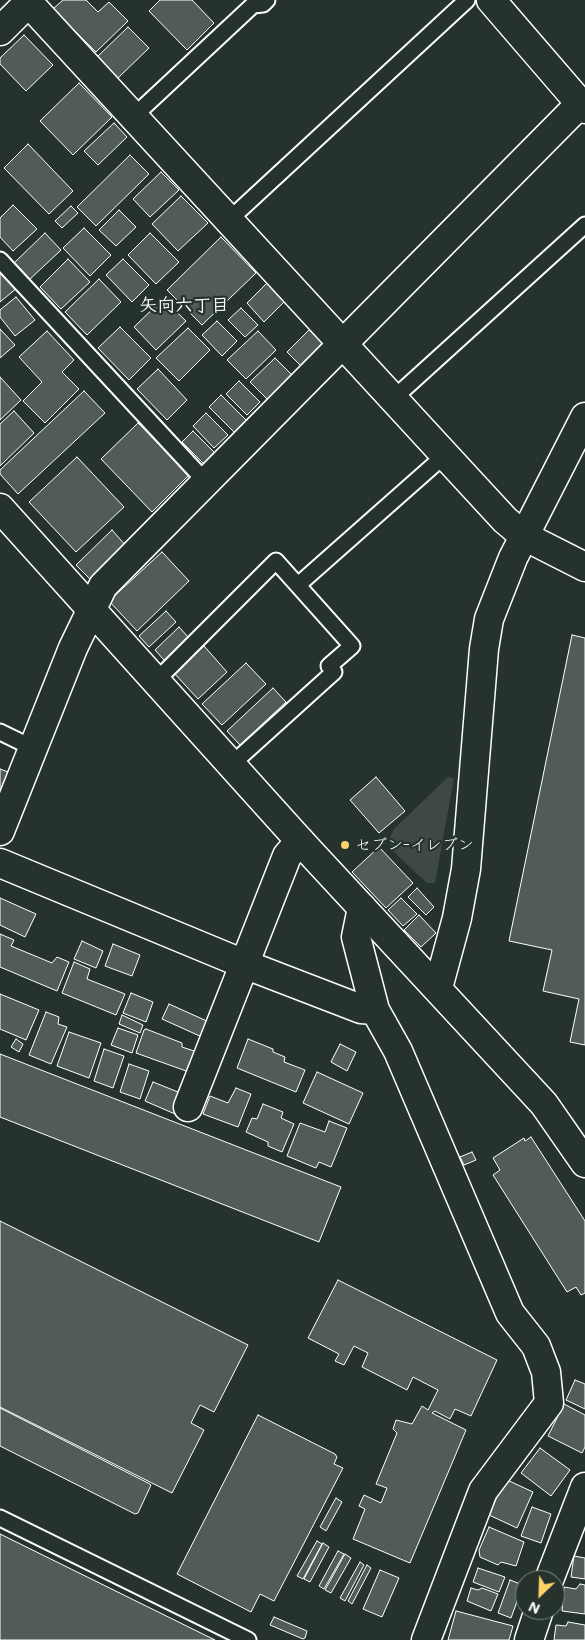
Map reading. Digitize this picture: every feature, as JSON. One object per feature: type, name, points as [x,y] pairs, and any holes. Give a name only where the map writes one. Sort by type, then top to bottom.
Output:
[{"type":"street","points":[[0,831],[33,748],[103,586],[582,106],[491,0]]},
{"type":"street","points":[[0,31],[28,1],[505,520],[524,536],[585,567]]},
{"type":"street","points":[[438,988],[457,918],[466,868],[484,648],[489,619],[499,589],[524,536],[585,417]]},
{"type":"street","points":[[0,508],[300,841],[544,1104],[585,1163]]},
{"type":"street","points":[[188,1107],[287,856],[300,841]]},
{"type":"street","points":[[0,864],[244,964],[361,1009],[374,1010]]},
{"type":"street","points":[[362,908],[356,937],[374,1010],[398,1051],[510,1313],[536,1346],[546,1372],[548,1388],[549,1403],[483,1491],[426,1640]]},
{"type":"street","points":[[553,1570],[585,1487]]},
{"type":"street","points":[[529,1640],[536,1620]]},
{"type":"lane","points":[[133,117],[253,5],[263,4],[267,0]]},
{"type":"lane","points":[[228,220],[467,0]]},
{"type":"lane","points":[[393,399],[585,225]]},
{"type":"lane","points":[[0,260],[206,482]]},
{"type":"lane","points":[[298,585],[445,456]]},
{"type":"lane","points":[[156,681],[276,560],[352,646],[329,666],[334,672],[231,765]]},
{"type":"lane","points":[[0,732],[33,748]]},
{"type":"lane","points":[[0,1518],[248,1640]]},
{"type":"shaded area","points":[[448,777],[454,778],[435,883],[427,883],[392,850],[389,839],[394,829]]},
{"type":"building","points":[[63,0],[86,0],[98,12],[109,2],[128,21],[96,52],[53,9]]},
{"type":"building","points":[[160,0],[192,0],[214,23],[187,50],[149,11]]},
{"type":"building","points":[[128,27],[149,48],[118,78],[97,57]]},
{"type":"building","points":[[24,35],[53,65],[26,91],[0,64],[0,58]]},
{"type":"building","points":[[79,83],[112,117],[73,155],[40,121]]},
{"type":"building","points":[[114,123],[127,137],[98,165],[84,151]]},
{"type":"building","points":[[28,144],[73,191],[49,214],[4,168]]},
{"type":"building","points":[[130,155],[149,174],[96,226],[77,207]]},
{"type":"building","points":[[161,172],[179,190],[150,217],[133,199]]},
{"type":"building","points":[[181,196],[208,223],[178,251],[152,224]]},
{"type":"building","points":[[13,205],[37,229],[13,251],[0,237],[0,218]]},
{"type":"building","points":[[71,206],[78,213],[62,228],[55,221]]},
{"type":"building","points":[[119,210],[136,227],[116,246],[99,230]]},
{"type":"building","points":[[84,228],[111,255],[90,276],[63,248]]},
{"type":"building","points":[[45,233],[61,250],[29,280],[13,264]]},
{"type":"building","points":[[150,233],[179,262],[156,284],[128,255]]},
{"type":"building","points":[[221,237],[256,273],[202,325],[167,290]]},
{"type":"building","points":[[68,259],[90,282],[61,309],[40,287]]},
{"type":"building","points":[[123,259],[149,285],[132,302],[106,275]]},
{"type":"building","points":[[0,269],[17,288],[0,302]]},
{"type":"building","points":[[99,279],[121,302],[87,335],[65,312]]},
{"type":"building","points":[[267,283],[285,301],[264,322],[247,303]]},
{"type":"building","points":[[16,297],[35,320],[15,336],[0,317],[0,310]]},
{"type":"building","points":[[163,299],[186,321],[156,350],[134,327]]},
{"type":"building","points":[[241,308],[258,325],[245,337],[228,320]]},
{"type":"building","points":[[217,321],[237,341],[222,356],[202,335]]},
{"type":"building","points":[[120,327],[151,358],[129,380],[98,348]]},
{"type":"building","points":[[188,328],[210,350],[179,381],[156,358]]},
{"type":"building","points":[[0,329],[15,345],[0,358]]},
{"type":"building","points":[[310,329],[328,348],[305,370],[287,352]]},
{"type":"building","points":[[47,331],[74,360],[62,372],[79,389],[45,423],[23,401],[42,382],[19,357]]},
{"type":"building","points":[[258,331],[276,350],[246,379],[227,360]]},
{"type":"building","points":[[275,358],[297,380],[272,404],[250,382]]},
{"type":"building","points":[[158,369],[187,400],[167,420],[137,389]]},
{"type":"building","points":[[0,377],[21,400],[0,420]]},
{"type":"building","points":[[239,381],[260,402],[247,415],[226,394]]},
{"type":"building","points":[[84,391],[105,413],[18,494],[0,474],[0,470]]},
{"type":"building","points":[[221,395],[246,420],[234,432],[209,407]]},
{"type":"building","points":[[14,411],[34,433],[0,466],[0,424]]},
{"type":"building","points":[[206,413],[228,435],[214,448],[193,426]]},
{"type":"building","points":[[138,423],[189,475],[152,512],[101,459]]},
{"type":"building","points":[[193,431],[220,458],[209,469],[182,442]]},
{"type":"building","points":[[77,457],[124,507],[76,552],[29,502]]},
{"type":"building","points":[[112,530],[127,547],[91,580],[76,565]]},
{"type":"building","points":[[162,552],[189,581],[137,631],[109,601]]},
{"type":"building","points":[[166,611],[176,622],[149,647],[139,636]]},
{"type":"building","points":[[179,627],[189,638],[165,661],[155,650]]},
{"type":"building","points":[[572,635],[585,638],[585,1045],[570,1042],[579,999],[543,991],[552,950],[509,941]]},
{"type":"building","points":[[204,646],[227,672],[198,699],[174,673]]},
{"type":"building","points":[[246,663],[266,684],[222,725],[202,704]]},
{"type":"building","points":[[273,688],[286,702],[240,745],[227,731]]},
{"type":"building","points":[[0,769],[8,772],[0,794]]},
{"type":"building","points":[[376,777],[405,811],[379,833],[350,800]]},
{"type":"building","points":[[379,847],[413,883],[386,908],[352,872]]},
{"type":"building","points":[[417,888],[434,907],[426,915],[408,897]]},
{"type":"building","points":[[0,898],[36,914],[25,937],[0,925]]},
{"type":"building","points":[[401,898],[417,914],[403,926],[388,910]]},
{"type":"building","points":[[419,915],[436,933],[421,947],[404,930]]},
{"type":"building","points":[[0,934],[14,940],[11,946],[52,963],[57,957],[69,962],[57,991],[0,967]]},
{"type":"building","points":[[82,941],[103,951],[96,968],[74,959]]},
{"type":"building","points":[[113,944],[140,955],[132,976],[105,966]]},
{"type":"building","points":[[74,962],[90,969],[87,979],[125,994],[116,1015],[62,993]]},
{"type":"building","points":[[131,993],[153,1002],[146,1022],[123,1013]]},
{"type":"building","points":[[0,994],[39,1010],[26,1040],[0,1029]]},
{"type":"building","points":[[169,1004],[209,1022],[202,1037],[162,1019]]},
{"type":"building","points":[[46,1012],[59,1017],[58,1024],[67,1027],[51,1064],[29,1055]]},
{"type":"building","points":[[122,1015],[143,1025],[140,1033],[119,1024]]},
{"type":"building","points":[[118,1028],[138,1035],[132,1053],[111,1045]]},
{"type":"building","points":[[146,1029],[182,1043],[182,1047],[197,1052],[189,1072],[136,1053]]},
{"type":"building","points":[[69,1032],[101,1043],[89,1078],[57,1066]]},
{"type":"building","points":[[16,1039],[23,1044],[19,1052],[11,1047]]},
{"type":"building","points":[[248,1039],[273,1049],[273,1052],[285,1057],[284,1062],[305,1070],[296,1092],[237,1068]]},
{"type":"building","points":[[340,1044],[356,1052],[347,1071],[331,1062]]},
{"type":"building","points":[[104,1049],[124,1056],[113,1088],[94,1081]]},
{"type":"building","points":[[0,1054],[341,1187],[319,1242],[0,1117]]},
{"type":"building","points":[[129,1064],[149,1071],[140,1099],[120,1092]]},
{"type":"building","points":[[317,1072],[363,1093],[349,1124],[303,1103]]},
{"type":"building","points":[[153,1082],[183,1094],[175,1114],[145,1101]]},
{"type":"building","points":[[236,1088],[251,1094],[238,1127],[203,1114],[210,1096],[228,1103]]},
{"type":"building","points":[[263,1104],[283,1112],[281,1118],[294,1124],[282,1152],[268,1146],[268,1142],[246,1132],[252,1118],[257,1119]]},
{"type":"building","points":[[329,1121],[347,1128],[331,1167],[319,1162],[316,1168],[287,1156],[300,1123],[325,1132]]},
{"type":"building","points":[[531,1137],[585,1221],[585,1293],[581,1295],[576,1287],[567,1292],[493,1175],[500,1170],[493,1158],[524,1138],[525,1141]]},
{"type":"building","points":[[472,1152],[476,1160],[464,1165],[460,1157]]},
{"type":"building","points":[[0,1221],[248,1345],[214,1412],[200,1405],[191,1423],[204,1430],[172,1493],[0,1407]]},
{"type":"building","points":[[338,1280],[497,1360],[471,1416],[455,1409],[450,1419],[435,1411],[432,1413],[466,1430],[410,1563],[353,1539],[365,1509],[359,1506],[364,1495],[381,1503],[387,1488],[376,1484],[397,1433],[393,1429],[396,1420],[412,1424],[422,1406],[428,1410],[438,1390],[413,1377],[407,1390],[362,1367],[368,1353],[354,1346],[344,1365],[335,1361],[339,1354],[308,1338]]},
{"type":"building","points":[[575,1380],[585,1384],[585,1409],[566,1400]]},
{"type":"building","points":[[564,1404],[585,1415],[585,1447],[582,1453],[548,1436]]},
{"type":"building","points":[[0,1408],[151,1485],[138,1513],[135,1514],[0,1446]]},
{"type":"building","points":[[258,1415],[335,1454],[337,1457],[334,1464],[343,1468],[274,1601],[260,1594],[251,1612],[177,1574]]},
{"type":"building","points":[[540,1448],[570,1470],[551,1496],[521,1473]]},
{"type":"building","points":[[505,1479],[533,1492],[517,1528],[489,1515]]},
{"type":"building","points":[[336,1498],[342,1502],[326,1531],[320,1527]]},
{"type":"building","points":[[532,1507],[551,1514],[541,1543],[521,1536]]},
{"type":"building","points":[[489,1527],[524,1542],[516,1566],[501,1562],[498,1565],[480,1557],[479,1550]]},
{"type":"building","points":[[0,1534],[215,1640],[0,1640]]},
{"type":"building","points":[[317,1541],[322,1544],[303,1579],[297,1576]]},
{"type":"building","points":[[323,1543],[329,1547],[310,1582],[304,1579]]},
{"type":"building","points":[[338,1551],[344,1554],[324,1589],[319,1586]]},
{"type":"building","points":[[345,1554],[351,1558],[331,1593],[325,1590]]},
{"type":"building","points":[[574,1556],[585,1558],[585,1579],[571,1577]]},
{"type":"building","points":[[360,1562],[364,1565],[345,1601],[340,1598]]},
{"type":"building","points":[[367,1565],[371,1568],[352,1604],[348,1601]]},
{"type":"building","points":[[478,1568],[505,1577],[499,1592],[473,1582]]},
{"type":"building","points":[[380,1570],[399,1578],[382,1617],[363,1609]]},
{"type":"building","points":[[510,1580],[515,1582],[515,1607],[511,1618],[498,1613]]},
{"type":"building","points":[[580,1584],[585,1585],[585,1614],[565,1611],[565,1587],[576,1589]]},
{"type":"building","points":[[471,1588],[478,1590],[482,1588],[498,1594],[491,1611],[467,1601]]},
{"type":"building","points":[[456,1611],[513,1626],[509,1640],[448,1640]]},
{"type":"building","points":[[274,1617],[307,1631],[305,1638],[303,1639],[270,1625]]},
{"type":"building","points":[[568,1622],[585,1625],[585,1640],[554,1640],[556,1625],[566,1626]]},
{"type":"place","name":"セブン-イレブン","points":[[345,845]]},
{"type":"district","name":"矢向六丁目","points":[[184,305]]}]
